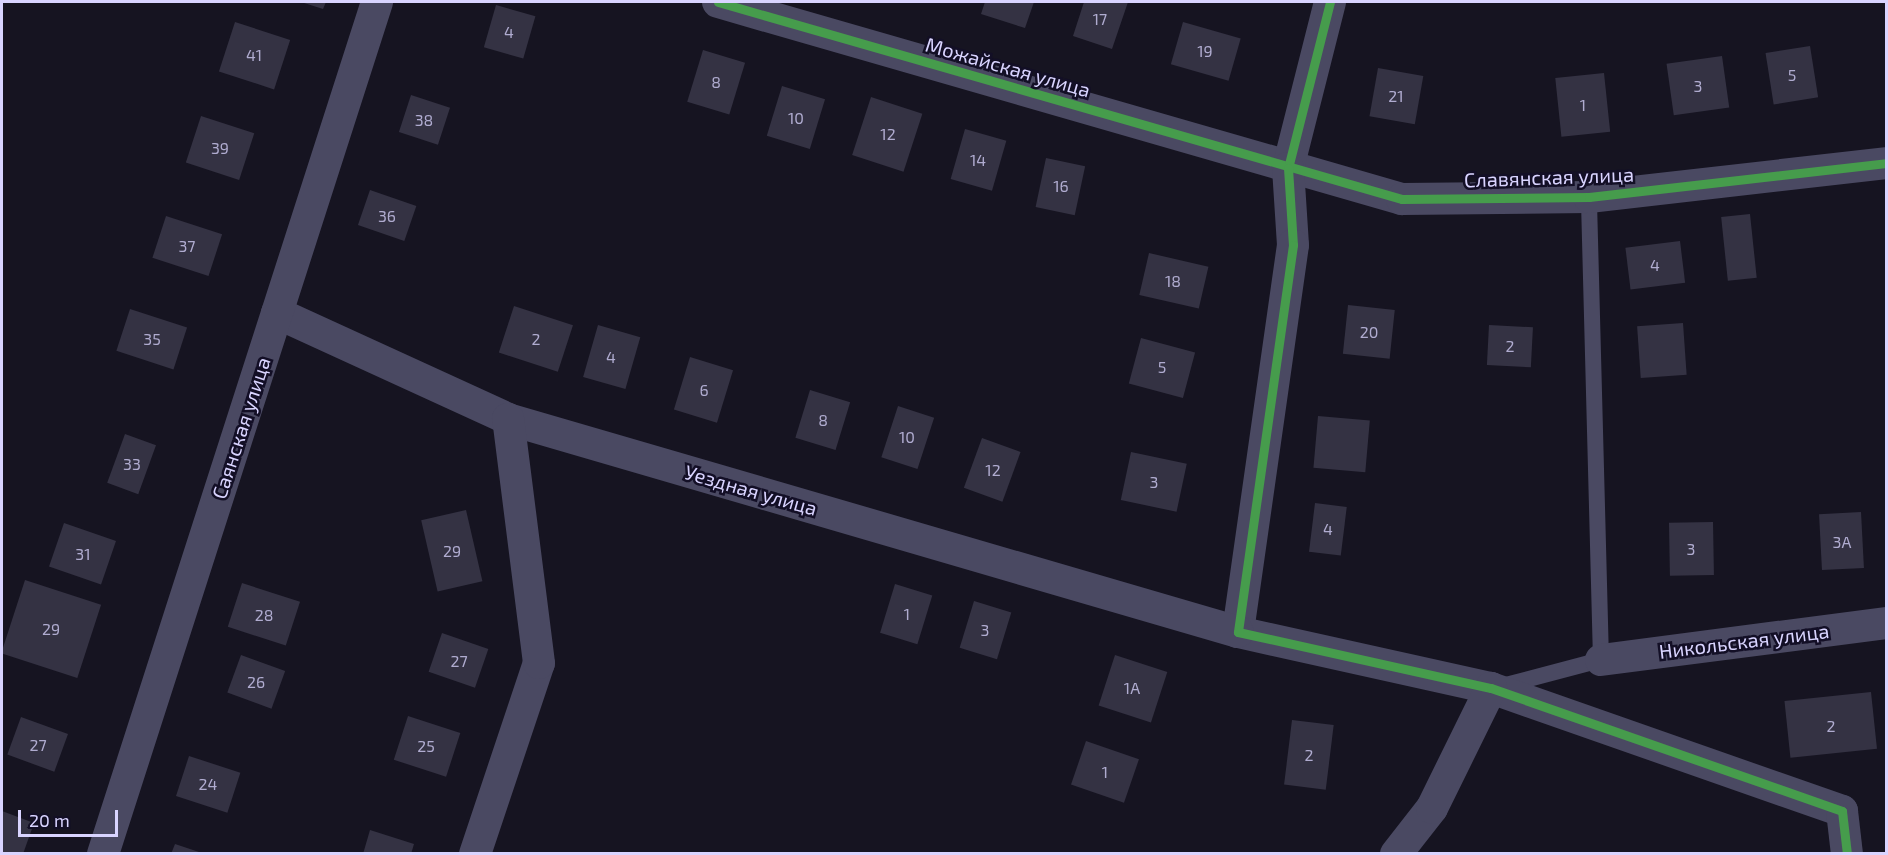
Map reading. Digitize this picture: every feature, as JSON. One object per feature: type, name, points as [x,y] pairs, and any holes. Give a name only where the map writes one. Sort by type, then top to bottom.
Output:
[{"type":"street","name":"Саянская улица","points":[[103,854],[377,2]]},
{"type":"street","name":"Можайская улица","points":[[718,2],[1288,168]]},
{"type":"street","points":[[1239,632],[1293,245],[1288,168],[1330,2]]},
{"type":"street","name":"Славянская улица","points":[[1288,168],[1402,199],[1589,197],[1887,163]]},
{"type":"street","name":"Уездная улица","points":[[278,313],[508,419],[1239,632],[1491,688],[1842,811],[1847,854]]},
{"type":"street","points":[[475,854],[539,663],[508,419]]},
{"type":"street","name":"Никольская улица","points":[[1601,660],[1887,623]]},
{"type":"street","points":[[1396,854],[1432,808],[1491,688]]},
{"type":"lane","points":[[1491,688],[1601,660],[1589,197]]},
{"type":"building","points":[[301,2],[326,2],[323,9]]},
{"type":"building","points":[[985,2],[1034,2],[1025,28],[981,14]]},
{"type":"building","points":[[1084,2],[1128,2],[1112,49],[1073,36]]},
{"type":"building","points":[[496,5],[535,16],[523,59],[484,47]]},
{"type":"building","points":[[235,22],[290,40],[274,89],[219,71]]},
{"type":"building","points":[[1183,22],[1241,39],[1229,81],[1171,64]]},
{"type":"building","points":[[1810,46],[1818,97],[1774,104],[1766,53]]},
{"type":"building","points":[[703,50],[745,63],[729,115],[687,102]]},
{"type":"building","points":[[1722,56],[1729,107],[1674,115],[1667,64]]},
{"type":"building","points":[[1378,68],[1423,76],[1415,124],[1369,116]]},
{"type":"building","points":[[1604,73],[1610,132],[1561,137],[1555,78]]},
{"type":"building","points":[[782,86],[825,99],[810,149],[767,136]]},
{"type":"building","points":[[411,95],[450,108],[438,145],[399,132]]},
{"type":"building","points":[[871,97],[922,114],[904,172],[852,155]]},
{"type":"building","points":[[201,116],[254,133],[239,180],[186,163]]},
{"type":"building","points":[[965,129],[1006,141],[992,191],[951,179]]},
{"type":"building","points":[[1046,158],[1085,166],[1075,215],[1036,207]]},
{"type":"building","points":[[370,190],[416,206],[404,241],[358,225]]},
{"type":"building","points":[[1750,214],[1757,278],[1728,281],[1721,217]]},
{"type":"building","points":[[166,216],[222,234],[209,276],[152,258]]},
{"type":"building","points":[[1680,241],[1685,283],[1631,289],[1625,248]]},
{"type":"building","points":[[1149,253],[1208,267],[1199,309],[1139,295]]},
{"type":"building","points":[[1348,305],[1395,310],[1390,359],[1343,354]]},
{"type":"building","points":[[514,306],[573,325],[558,372],[499,353]]},
{"type":"building","points":[[130,309],[187,328],[173,369],[116,351]]},
{"type":"building","points":[[1683,323],[1687,375],[1641,378],[1637,326]]},
{"type":"building","points":[[598,325],[640,337],[625,389],[583,377]]},
{"type":"building","points":[[1489,325],[1533,327],[1531,367],[1487,365]]},
{"type":"building","points":[[1141,338],[1195,352],[1183,398],[1129,383]]},
{"type":"building","points":[[690,357],[733,370],[717,423],[674,410]]},
{"type":"building","points":[[810,390],[850,402],[836,450],[795,438]]},
{"type":"building","points":[[898,406],[934,418],[917,469],[881,457]]},
{"type":"building","points":[[1318,416],[1370,421],[1365,472],[1313,468]]},
{"type":"building","points":[[125,434],[156,445],[138,494],[107,483]]},
{"type":"building","points":[[982,438],[1021,452],[1002,502],[964,488]]},
{"type":"building","points":[[1131,452],[1187,464],[1177,512],[1121,500]]},
{"type":"building","points":[[1315,503],[1347,507],[1341,556],[1309,552]]},
{"type":"building","points":[[466,510],[482,581],[438,591],[421,520]]},
{"type":"building","points":[[1861,512],[1864,568],[1822,570],[1819,514]]},
{"type":"building","points":[[1713,522],[1714,575],[1670,576],[1669,523]]},
{"type":"building","points":[[64,523],[116,541],[101,584],[49,566]]},
{"type":"building","points":[[25,580],[101,605],[77,678],[2,653]]},
{"type":"building","points":[[242,583],[300,602],[286,646],[228,627]]},
{"type":"building","points":[[895,584],[932,595],[917,644],[880,633]]},
{"type":"building","points":[[974,601],[1011,612],[997,659],[960,648]]},
{"type":"building","points":[[442,633],[488,649],[475,688],[429,672]]},
{"type":"building","points":[[241,655],[285,671],[271,709],[227,693]]},
{"type":"building","points":[[1115,655],[1167,672],[1151,722],[1099,705]]},
{"type":"building","points":[[1871,692],[1877,749],[1790,758],[1784,701]]},
{"type":"building","points":[[408,716],[460,733],[446,777],[394,760]]},
{"type":"building","points":[[21,717],[68,734],[54,772],[7,755]]},
{"type":"building","points":[[1292,720],[1334,725],[1326,790],[1284,785]]},
{"type":"building","points":[[1086,741],[1139,759],[1124,803],[1071,784]]},
{"type":"building","points":[[189,756],[240,773],[227,813],[176,796]]},
{"type":"building","points":[[2,811],[34,823],[23,854],[2,854]]},
{"type":"building","points":[[370,830],[414,844],[411,854],[363,854]]},
{"type":"building","points":[[175,844],[202,853],[202,854],[171,854]]},
{"type":"cycle path","points":[[718,2],[1402,199],[1589,197],[1886,163]]},
{"type":"cycle path","points":[[1330,2],[1288,168],[1293,245],[1238,632],[1491,688],[1842,811],[1847,854]]}]
